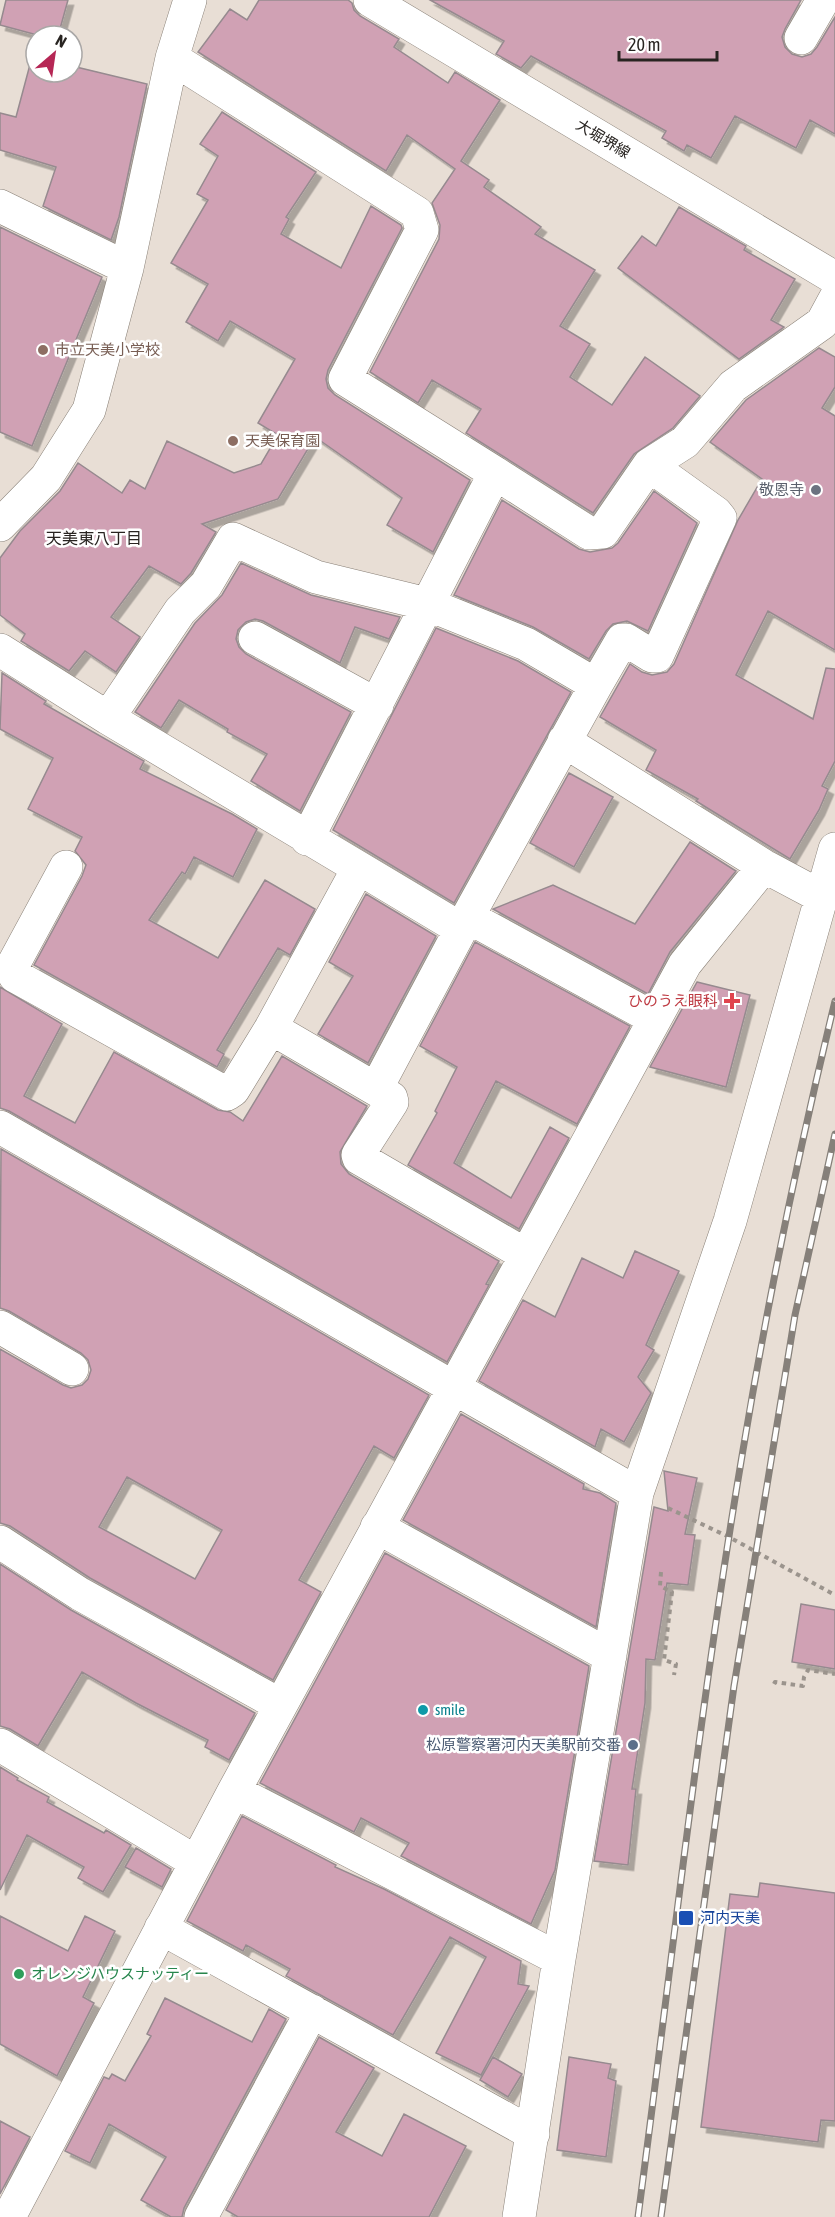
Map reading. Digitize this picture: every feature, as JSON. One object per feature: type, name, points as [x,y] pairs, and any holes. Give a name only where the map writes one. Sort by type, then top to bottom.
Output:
[{"type":"street","points":[[0,525],[46,478],[89,410],[127,268],[172,58],[189,0]]},
{"type":"street","name":"大堀堺線","points":[[370,0],[835,278]]},
{"type":"street","points":[[801,38],[824,0]]},
{"type":"street","points":[[172,58],[417,213],[422,230],[345,379],[589,533],[603,532],[649,465],[685,442],[733,386],[822,323],[835,299]]},
{"type":"street","points":[[0,206],[127,268]]},
{"type":"street","points":[[376,1089],[564,741],[622,640],[626,640],[652,656],[657,656],[720,518],[649,465]]},
{"type":"street","points":[[307,838],[495,473]]},
{"type":"street","points":[[108,718],[180,610],[206,585],[233,539],[316,577],[427,604],[526,644],[596,685]]},
{"type":"street","points":[[255,638],[377,705]]},
{"type":"street","points":[[0,650],[108,718],[358,868],[655,1019]]},
{"type":"street","points":[[564,741],[764,866],[822,897]]},
{"type":"street","points":[[519,2217],[559,1959],[638,1493],[730,1221],[835,849]]},
{"type":"street","points":[[9,2217],[280,1705],[685,964],[764,866]]},
{"type":"street","points":[[66,867],[13,965],[7,985],[227,1094],[233,1090],[271,1028],[358,868]]},
{"type":"street","points":[[271,1028],[391,1098],[392,1102],[358,1155],[359,1158],[526,1255]]},
{"type":"street","points":[[0,1126],[638,1493]]},
{"type":"street","points":[[0,1327],[72,1369]]},
{"type":"street","points":[[378,1527],[610,1656]]},
{"type":"street","points":[[0,1542],[80,1594],[280,1705]]},
{"type":"street","points":[[0,1745],[196,1862]]},
{"type":"street","points":[[234,1791],[559,1959]]},
{"type":"street","points":[[161,1928],[533,2134]]},
{"type":"street","points":[[201,2217],[312,2012]]},
{"type":"path","points":[[638,1493],[711,1527],[835,1595]]},
{"type":"path","points":[[661,1572],[660,1586],[672,1592],[664,1660],[676,1665],[674,1674]]},
{"type":"path","points":[[774,1684],[775,1682],[804,1686],[804,1677],[808,1670],[835,1674]]},
{"type":"building","points":[[6,0],[68,0],[61,24],[24,24],[24,31],[0,25]]},
{"type":"building","points":[[259,0],[348,0],[360,16],[399,39],[394,47],[448,83],[455,72],[500,100],[461,161],[489,180],[484,187],[541,227],[535,234],[595,270],[560,326],[590,344],[570,377],[612,405],[645,357],[700,396],[673,428],[634,454],[593,513],[466,433],[481,409],[432,380],[418,403],[370,372],[439,239],[440,225],[432,203],[455,169],[407,135],[386,171],[198,52],[230,9],[247,20]]},
{"type":"building","points":[[430,0],[801,0],[782,37],[785,47],[792,54],[802,57],[811,54],[835,17],[835,134],[810,120],[796,148],[735,116],[711,158],[687,145],[684,151],[662,138],[666,131],[531,56],[521,68],[496,54],[504,41]]},
{"type":"building","points":[[84,69],[147,84],[119,217],[111,240],[43,206],[56,167],[0,150],[0,113],[16,117],[25,84],[84,84]]},
{"type":"building","points":[[222,112],[316,172],[286,217],[289,219],[281,234],[341,268],[371,206],[401,225],[402,228],[328,370],[326,379],[328,388],[335,395],[470,480],[433,552],[387,525],[402,498],[315,437],[278,499],[202,524],[216,532],[191,573],[181,584],[149,566],[111,617],[140,637],[116,672],[85,651],[69,671],[21,641],[25,634],[0,615],[0,558],[20,531],[60,491],[78,463],[122,493],[130,480],[145,489],[167,441],[234,473],[261,464],[278,435],[258,423],[295,359],[230,321],[218,341],[186,322],[208,284],[171,263],[208,200],[197,194],[218,156],[200,144]]},
{"type":"building","points":[[679,207],[746,246],[744,250],[795,279],[771,320],[784,327],[739,359],[618,268],[642,236],[656,246]]},
{"type":"building","name":"市立天美小学校","points":[[0,227],[102,277],[32,446],[0,432]]},
{"type":"building","points":[[819,348],[835,357],[835,387],[822,408],[835,416],[835,650],[768,611],[736,675],[813,719],[826,668],[835,669],[835,761],[822,786],[828,789],[819,810],[790,859],[696,801],[698,799],[646,770],[656,750],[600,717],[630,664],[652,675],[667,672],[674,664],[738,520],[762,479],[710,442],[746,400]]},
{"type":"building","points":[[654,491],[697,523],[648,631],[627,621],[613,624],[606,631],[589,659],[533,627],[454,595],[502,500],[579,549],[590,552],[612,548],[618,543]]},
{"type":"building","points":[[241,563],[311,595],[400,617],[389,639],[355,627],[340,663],[263,621],[255,619],[246,622],[238,630],[236,639],[239,647],[246,654],[351,712],[300,811],[251,781],[267,754],[227,732],[228,729],[179,700],[161,728],[135,712],[195,623],[222,595]]},
{"type":"building","points":[[436,628],[518,661],[571,692],[454,903],[333,830]]},
{"type":"building","points":[[2,673],[46,701],[44,704],[144,761],[140,769],[232,814],[257,829],[233,877],[194,857],[185,874],[182,872],[149,920],[218,958],[265,880],[315,909],[290,955],[278,948],[217,1050],[224,1054],[217,1067],[34,965],[86,865],[75,851],[82,837],[28,809],[53,758],[0,729]]},
{"type":"building","points":[[569,773],[613,797],[574,867],[530,843]]},
{"type":"building","points":[[690,842],[736,871],[670,952],[648,994],[493,909],[553,885],[635,924]]},
{"type":"building","points":[[366,894],[436,936],[368,1063],[318,1034],[353,976],[329,962]]},
{"type":"building","points":[[475,942],[630,1026],[577,1124],[496,1081],[454,1163],[511,1198],[550,1127],[569,1138],[519,1229],[408,1165],[437,1113],[435,1111],[457,1067],[420,1046]]},
{"type":"building","points":[[697,982],[750,995],[726,1087],[650,1067]]},
{"type":"building","points":[[0,987],[62,1024],[24,1096],[75,1123],[114,1052],[218,1110],[230,1112],[243,1121],[282,1056],[367,1106],[340,1152],[341,1164],[349,1174],[499,1261],[486,1284],[489,1285],[447,1362],[9,1111],[0,1108]]},
{"type":"building","points":[[1,1149],[429,1395],[394,1458],[374,1446],[299,1580],[321,1592],[273,1680],[90,1578],[10,1526],[0,1523],[0,1349],[71,1388],[82,1385],[88,1379],[91,1370],[88,1360],[81,1353],[0,1308]],"holes":[[[127,1477],[222,1530],[195,1579],[99,1527]]]},
{"type":"building","points":[[635,1251],[679,1271],[646,1345],[654,1350],[638,1377],[651,1393],[624,1442],[601,1429],[595,1447],[479,1381],[523,1300],[555,1317],[582,1258],[623,1278]]},
{"type":"building","points":[[461,1414],[584,1484],[583,1489],[600,1493],[616,1503],[596,1627],[403,1520]]},
{"type":"building","points":[[664,1471],[697,1478],[685,1534],[695,1535],[688,1585],[667,1583],[655,1660],[646,1659],[645,1703],[632,1789],[636,1789],[628,1865],[594,1861],[654,1507],[668,1511]]},
{"type":"building","points":[[385,1553],[589,1666],[555,1870],[531,1924],[401,1856],[409,1843],[361,1818],[354,1832],[260,1783]]},
{"type":"building","points":[[0,1564],[71,1610],[255,1713],[229,1760],[205,1747],[208,1740],[82,1672],[38,1746],[10,1729],[0,1726]]},
{"type":"building","points":[[801,1604],[835,1610],[835,1669],[792,1662]]},
{"type":"building","points":[[0,1767],[18,1778],[17,1780],[49,1797],[47,1802],[104,1833],[106,1830],[131,1845],[103,1892],[78,1878],[84,1867],[27,1835],[0,1890]]},
{"type":"building","points":[[242,1816],[336,1865],[335,1867],[384,1889],[521,1961],[518,1984],[529,1986],[481,2075],[436,2053],[486,1957],[450,1937],[393,2035],[286,1976],[290,1969],[246,1945],[243,1951],[187,1921]]},
{"type":"building","points":[[136,1848],[171,1869],[162,1887],[125,1867]]},
{"type":"building","points":[[760,1883],[835,1893],[835,2121],[821,2120],[818,2142],[701,2127],[730,1894],[758,1897]]},
{"type":"building","points":[[0,1916],[68,1951],[85,1916],[115,1931],[83,1997],[94,2003],[57,2076],[0,2044]]},
{"type":"building","points":[[165,1998],[252,2042],[269,2009],[286,2019],[184,2208],[182,2217],[171,2217],[141,2200],[166,2157],[109,2124],[90,2163],[65,2151],[104,2077],[109,2079],[112,2074],[125,2081],[151,2036],[147,2034]]},
{"type":"building","points":[[319,2037],[374,2068],[336,2132],[382,2156],[404,2114],[466,2146],[429,2217],[238,2217],[226,2210]]},
{"type":"building","points":[[493,2057],[522,2074],[508,2097],[480,2080]]},
{"type":"building","points":[[569,2057],[611,2064],[608,2078],[616,2081],[606,2157],[557,2150]]},
{"type":"building","points":[[0,2121],[30,2137],[0,2194]]},
{"type":"railway","points":[[638,2217],[700,1737],[728,1545],[774,1281],[835,1001]]},
{"type":"railway","points":[[661,2217],[734,1686],[795,1315],[835,1134]]},
{"type":"place","name":"市立天美小学校","points":[[43,350]]},
{"type":"place","name":"天美保育園","points":[[233,441]]},
{"type":"place","name":"敬恩寺","points":[[816,490]]},
{"type":"place","name":"ひのうえ眼科","points":[[732,1001]]},
{"type":"place","name":"smile","points":[[423,1710]]},
{"type":"place","name":"松原警察署河内天美駅前交番","points":[[633,1745]]},
{"type":"place","name":"河内天美","points":[[686,1918]]},
{"type":"place","name":"オレンジハウスナッティー","points":[[19,1974]]},
{"type":"district","name":"天美東八丁目","points":[[94,538]]}]
